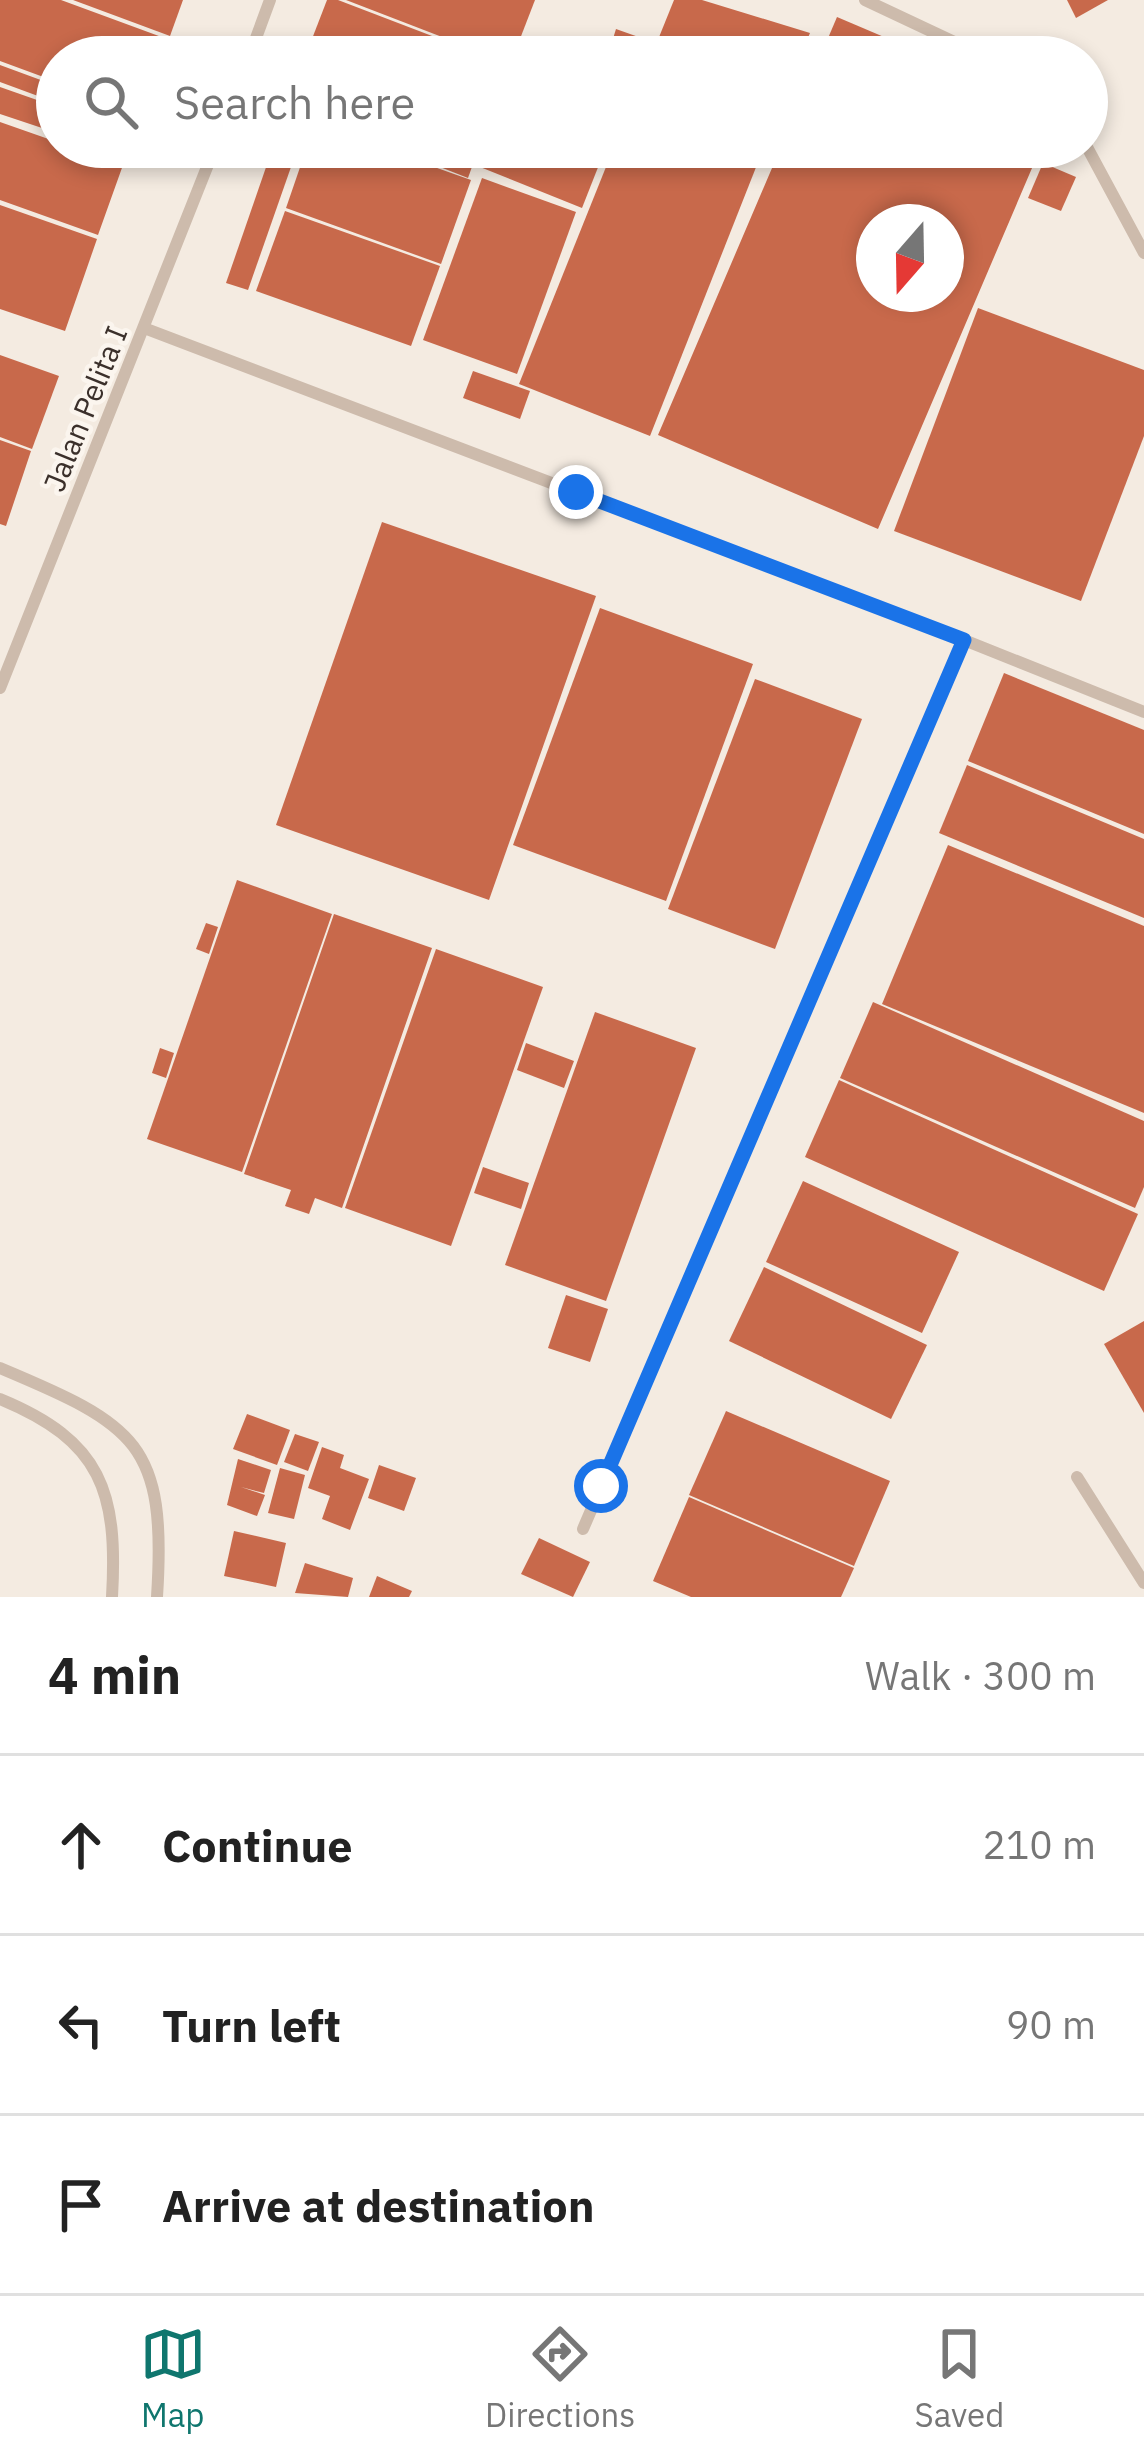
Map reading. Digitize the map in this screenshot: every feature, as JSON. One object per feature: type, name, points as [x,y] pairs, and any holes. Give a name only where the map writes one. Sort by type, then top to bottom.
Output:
[{"type":"lane","points":[[257,36],[270,0]]},
{"type":"lane","points":[[865,0],[941,36]]},
{"type":"lane","name":"Jalan Pelita I","points":[[0,688],[207,168]]},
{"type":"lane","points":[[1097,168],[1144,253]]},
{"type":"lane","points":[[144,328],[1144,712]]},
{"type":"lane","points":[[583,1529],[964,640]]},
{"type":"lane","points":[[0,1368],[97,1412],[115,1423],[140,1452],[154,1484],[162,1523],[157,1597]]},
{"type":"lane","points":[[0,1400],[50,1424],[98,1470],[115,1543],[112,1597]]},
{"type":"lane","points":[[1077,1477],[1144,1582]]},
{"type":"building","points":[[0,0],[61,0],[159,36],[36,36],[36,74],[0,61]]},
{"type":"building","points":[[73,0],[183,0],[170,36]]},
{"type":"building","points":[[327,0],[338,0],[432,36],[313,36]]},
{"type":"building","points":[[346,0],[535,0],[521,36],[439,36]]},
{"type":"building","points":[[674,0],[702,0],[810,33],[809,36],[659,36]]},
{"type":"building","points":[[1067,0],[1108,0],[1076,18]]},
{"type":"building","points":[[837,17],[882,36],[829,36]]},
{"type":"building","points":[[0,65],[36,78],[36,95],[0,82]]},
{"type":"building","points":[[0,87],[36,100],[36,126],[0,114]]},
{"type":"building","points":[[0,122],[36,135],[36,168],[122,168],[98,235],[0,200]]},
{"type":"building","points":[[266,168],[291,168],[248,290],[226,283]]},
{"type":"building","points":[[300,168],[437,168],[471,180],[441,264],[286,208]]},
{"type":"building","points":[[443,168],[472,168],[468,178]]},
{"type":"building","points":[[482,168],[598,168],[582,208]]},
{"type":"building","points":[[606,168],[756,168],[650,436],[519,384]]},
{"type":"building","points":[[772,168],[1032,168],[878,529],[658,435]]},
{"type":"building","points":[[1041,168],[1076,177],[1061,211],[1028,198]]},
{"type":"building","points":[[482,178],[576,212],[517,374],[423,340]]},
{"type":"building","points":[[0,205],[97,239],[65,331],[0,309]]},
{"type":"building","points":[[285,211],[440,266],[411,346],[256,291]]},
{"type":"building","points":[[978,308],[1144,370],[1144,436],[1081,601],[894,531]]},
{"type":"building","points":[[0,355],[59,376],[32,449],[0,437]]},
{"type":"building","points":[[473,371],[530,391],[520,419],[463,398]]},
{"type":"building","points":[[0,440],[31,451],[6,526],[0,524]]},
{"type":"building","points":[[382,522],[596,596],[489,900],[276,825]]},
{"type":"building","points":[[600,608],[753,664],[666,901],[513,845]]},
{"type":"building","points":[[1004,673],[1144,730],[1144,834],[968,761]]},
{"type":"building","points":[[755,679],[862,719],[775,949],[668,909]]},
{"type":"building","points":[[967,765],[1144,839],[1144,918],[939,833]]},
{"type":"building","points":[[948,845],[1144,926],[1144,1113],[882,1004]]},
{"type":"building","points":[[237,880],[332,914],[242,1172],[147,1139]]},
{"type":"building","points":[[334,914],[432,948],[342,1208],[315,1198],[309,1214],[285,1206],[291,1190],[244,1174]]},
{"type":"building","points":[[206,923],[218,927],[209,954],[196,949]]},
{"type":"building","points":[[436,949],[543,987],[451,1246],[345,1208]]},
{"type":"building","points":[[873,1002],[1144,1121],[1144,1187],[1135,1208],[840,1078]]},
{"type":"building","points":[[595,1012],[696,1048],[606,1301],[505,1265]]},
{"type":"building","points":[[526,1043],[574,1061],[564,1088],[517,1070]]},
{"type":"building","points":[[160,1048],[174,1053],[166,1078],[152,1073]]},
{"type":"building","points":[[839,1080],[1138,1214],[1104,1291],[805,1157]]},
{"type":"building","points":[[483,1167],[529,1183],[521,1209],[474,1193]]},
{"type":"building","points":[[803,1181],[959,1252],[922,1333],[766,1262]]},
{"type":"building","points":[[764,1267],[927,1345],[891,1419],[729,1341]]},
{"type":"building","points":[[566,1295],[608,1309],[590,1362],[548,1348]]},
{"type":"building","points":[[1144,1321],[1144,1413],[1104,1344]]},
{"type":"building","points":[[726,1411],[890,1481],[854,1566],[689,1495]]},
{"type":"building","points":[[247,1414],[290,1430],[277,1465],[233,1449]]},
{"type":"building","points":[[295,1434],[319,1442],[308,1471],[284,1462]]},
{"type":"building","points":[[322,1447],[344,1455],[340,1468],[369,1479],[350,1530],[322,1519],[330,1496],[308,1488]]},
{"type":"building","points":[[238,1459],[271,1470],[264,1493],[241,1487],[265,1495],[257,1516],[227,1505]]},
{"type":"building","points":[[379,1465],[416,1478],[404,1511],[368,1498]]},
{"type":"building","points":[[280,1468],[305,1475],[294,1519],[268,1513]]},
{"type":"building","points":[[689,1497],[854,1568],[841,1597],[691,1597],[653,1581]]},
{"type":"building","points":[[234,1531],[286,1543],[276,1587],[224,1576]]},
{"type":"building","points":[[539,1538],[590,1562],[573,1597],[521,1574]]},
{"type":"building","points":[[305,1563],[353,1578],[348,1597],[295,1593]]},
{"type":"building","points":[[377,1576],[412,1591],[409,1597],[369,1597]]},
{"type":"route","points":[[576,492],[964,640],[601,1486]]}]
